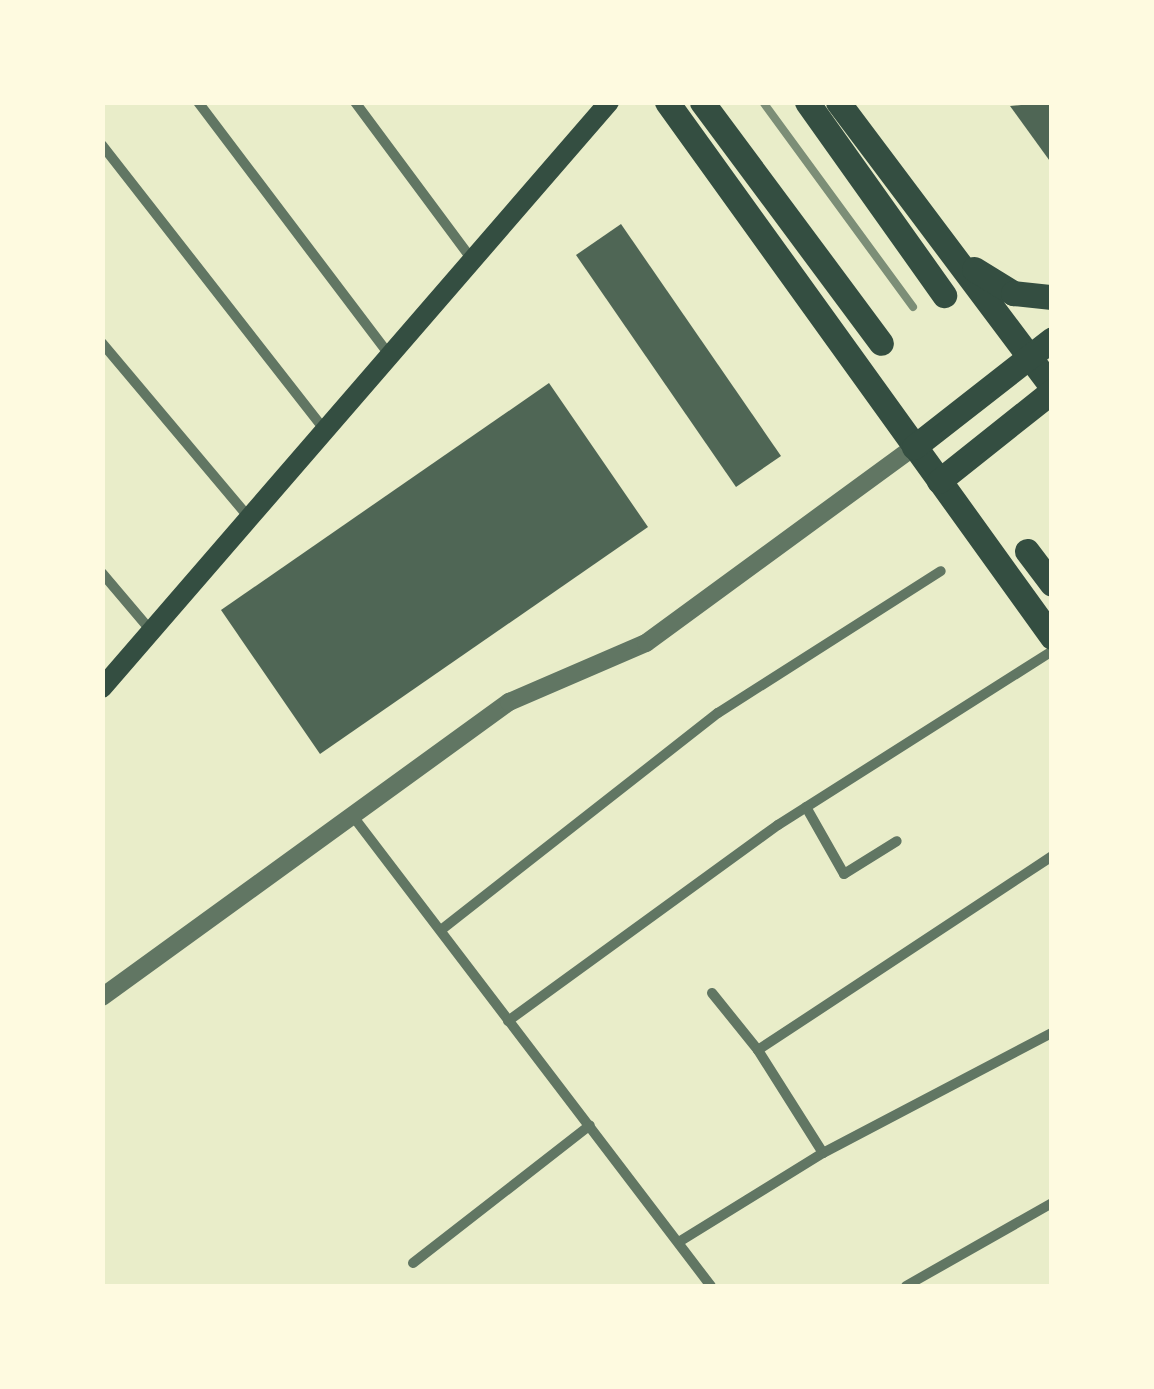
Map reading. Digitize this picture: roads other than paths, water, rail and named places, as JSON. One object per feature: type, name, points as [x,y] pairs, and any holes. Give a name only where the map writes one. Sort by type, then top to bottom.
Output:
[{"type":"highway","points":[[667,102],[1052,638]]},
{"type":"highway","points":[[702,102],[881,343]]},
{"type":"highway","points":[[808,102],[944,294]]},
{"type":"highway","points":[[838,102],[1052,389],[939,482]]},
{"type":"highway","points":[[936,230],[989,283],[1052,297]]},
{"type":"highway","points":[[914,447],[1052,338]]},
{"type":"highway","points":[[1027,551],[1052,584]]},
{"type":"main road","points":[[102,688],[328,435],[609,102]]},
{"type":"street","points":[[198,102],[392,360]]},
{"type":"street","points":[[354,102],[474,262]]},
{"type":"street","points":[[102,145],[328,435]]},
{"type":"street","points":[[102,343],[252,521]]},
{"type":"street","points":[[102,997],[510,702],[646,643],[914,447]]},
{"type":"street","points":[[441,930],[718,714],[941,571]]},
{"type":"street","points":[[102,573],[153,633]]},
{"type":"street","points":[[508,1021],[806,808],[1052,651]]},
{"type":"street","points":[[806,808],[844,874],[896,840]]},
{"type":"street","points":[[352,815],[508,1021],[682,1240],[712,1286]]},
{"type":"street","points":[[758,1050],[1052,856]]},
{"type":"street","points":[[712,993],[758,1050],[823,1153]]},
{"type":"street","points":[[682,1240],[823,1153],[1052,1033]]},
{"type":"street","points":[[413,1263],[590,1125]]},
{"type":"street","points":[[906,1286],[1052,1204]]},
{"type":"railway","points":[[763,102],[913,307]]}]
